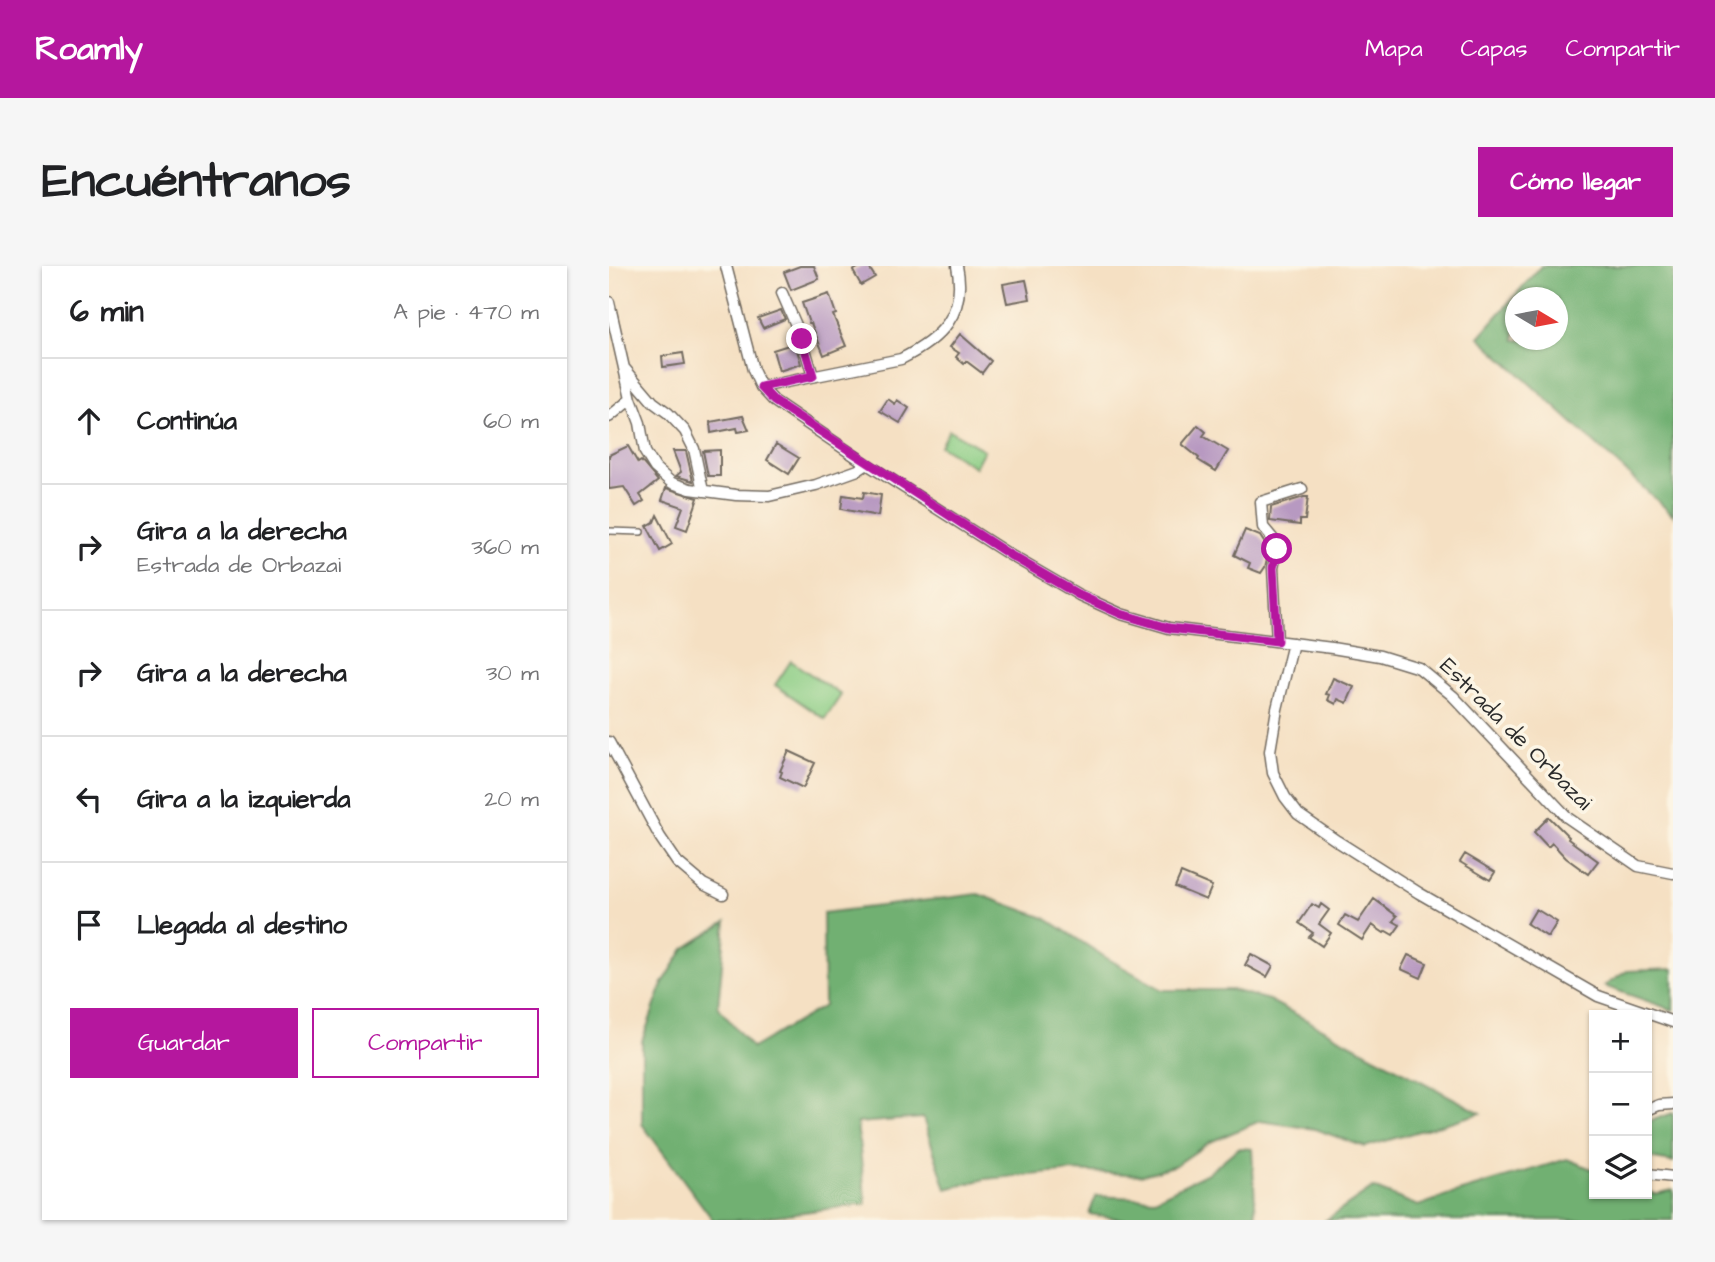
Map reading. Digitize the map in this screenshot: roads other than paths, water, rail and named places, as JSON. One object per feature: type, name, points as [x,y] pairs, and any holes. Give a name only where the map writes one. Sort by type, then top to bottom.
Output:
[{"type":"street","name":"Estrada de Orbazai","points":[[726,266],[753,370],[761,387],[774,401],[867,464],[1010,555],[1079,595],[1121,614],[1169,628],[1380,656],[1419,668],[1453,696],[1568,818],[1638,866],[1673,873]]},
{"type":"street","points":[[761,387],[901,359],[937,338],[948,323],[957,303],[960,288],[957,266]]},
{"type":"street","points":[[782,293],[802,339],[813,376]]},
{"type":"street","points":[[609,302],[645,452],[655,468],[672,483],[703,491],[747,495],[787,494],[867,464]]},
{"type":"street","points":[[625,369],[653,402],[685,430],[694,449],[703,491]]},
{"type":"street","points":[[609,417],[631,399]]},
{"type":"street","points":[[1277,641],[1273,568],[1277,549],[1263,527],[1261,502],[1302,489]]},
{"type":"street","points":[[1293,643],[1270,751],[1273,773],[1285,797],[1299,814],[1419,892],[1598,996],[1673,1022]]},
{"type":"street","points":[[609,742],[660,837],[677,862],[703,884],[723,894]]},
{"type":"street","points":[[1652,1108],[1673,1104]]},
{"type":"street","points":[[1652,1175],[1673,1177]]},
{"type":"lane","points":[[609,531],[641,532]]}]
